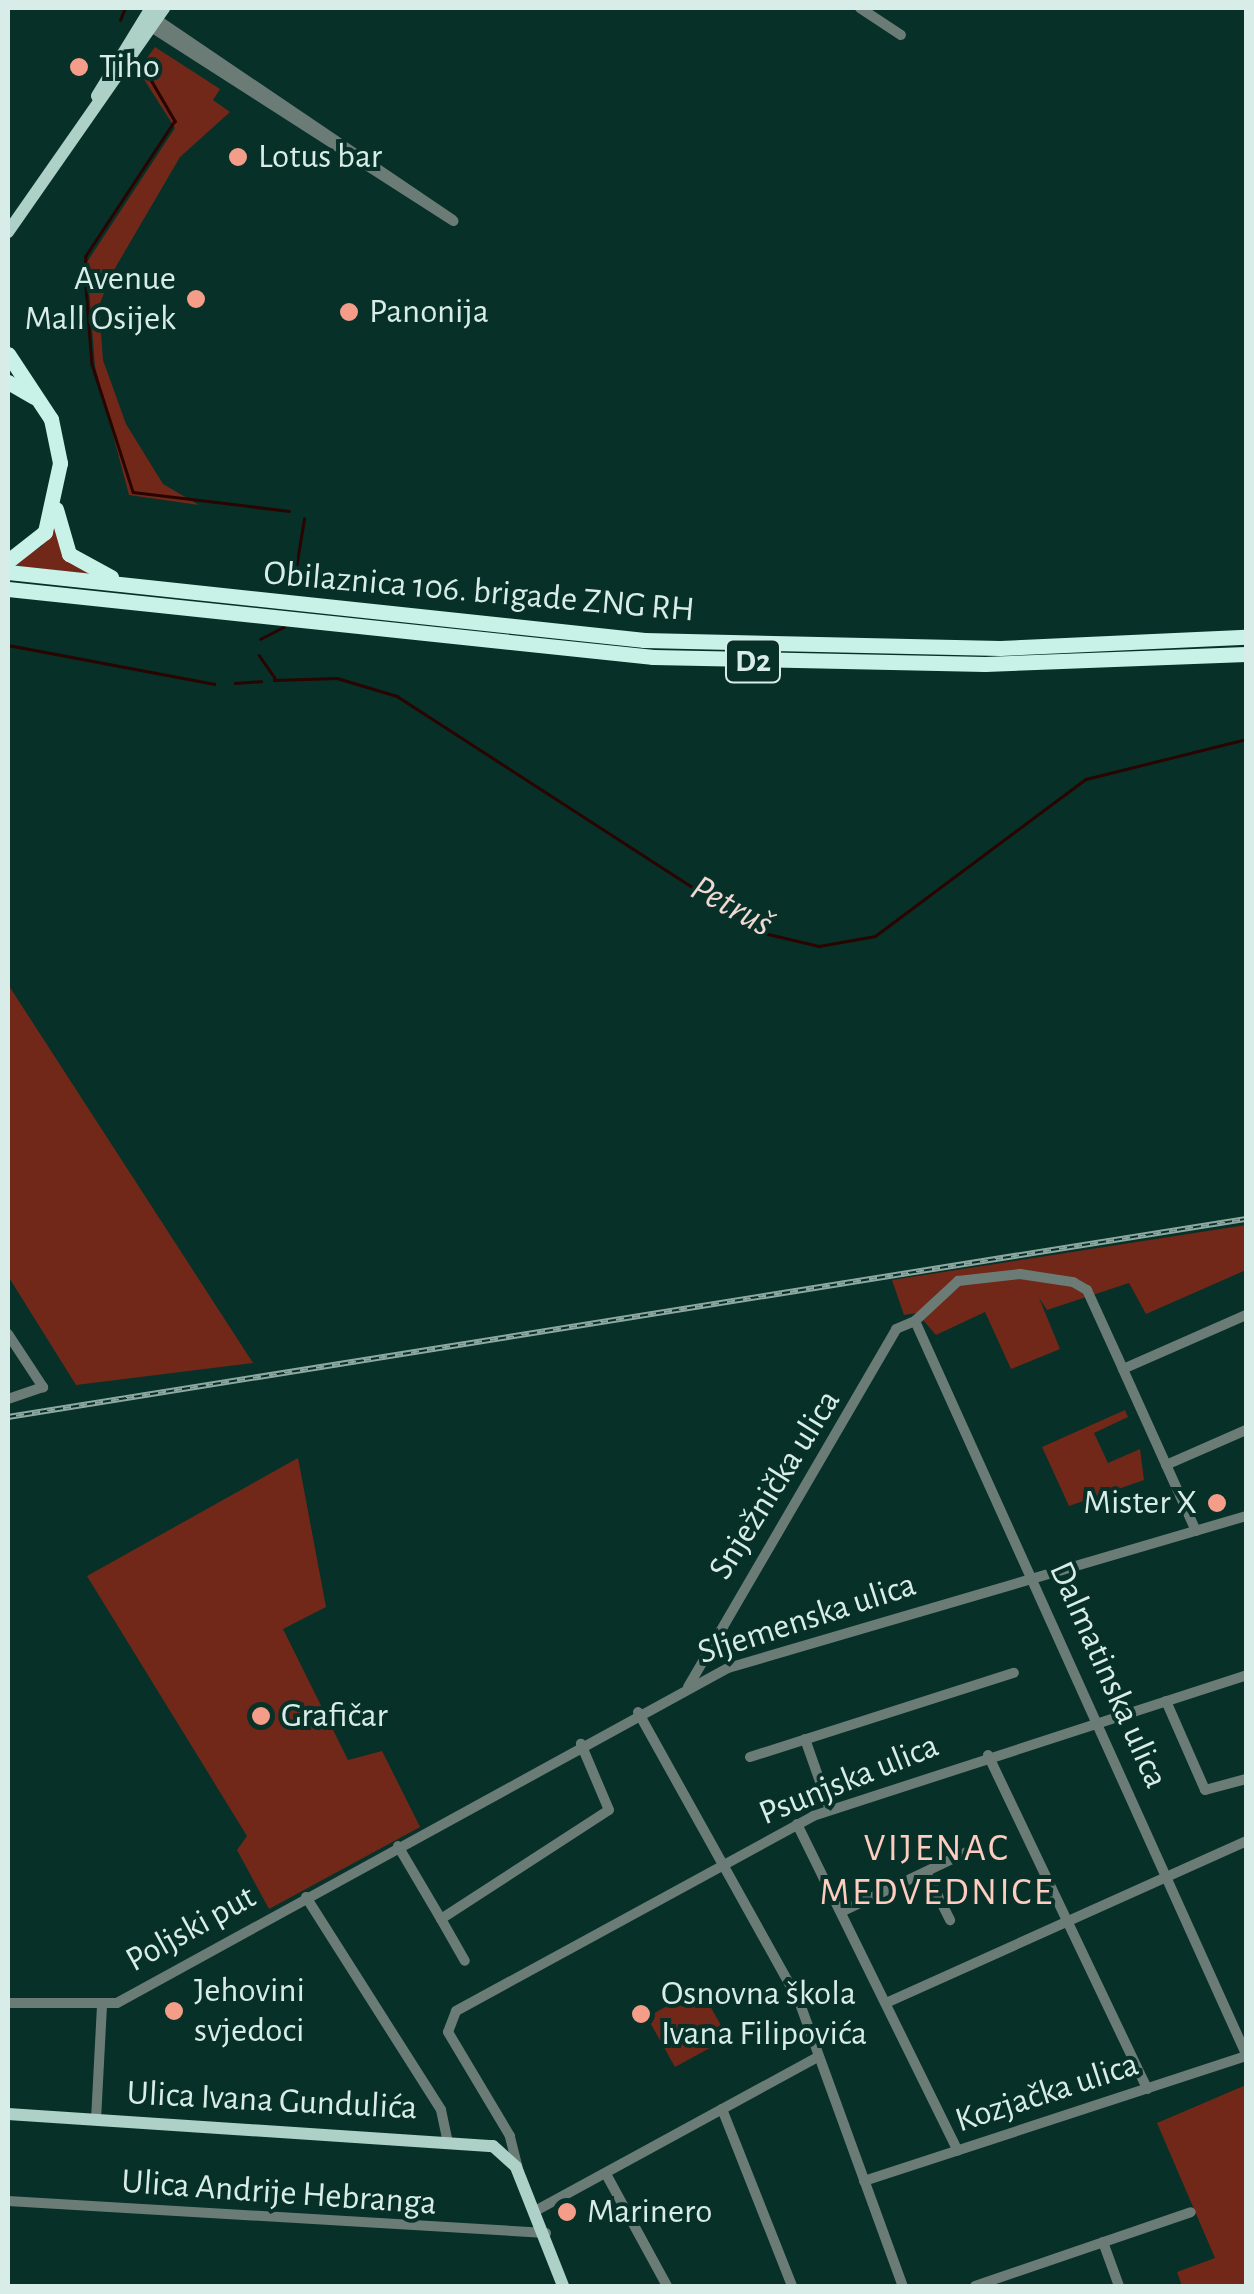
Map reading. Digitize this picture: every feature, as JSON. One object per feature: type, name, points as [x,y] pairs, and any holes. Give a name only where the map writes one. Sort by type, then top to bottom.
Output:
[{"type":"highway","points":[[8,354],[37,399],[59,448],[55,504],[62,543],[79,564],[151,589]]},
{"type":"highway","points":[[8,382],[37,399]]},
{"type":"highway","points":[[8,561],[40,540],[55,504]]},
{"type":"highway","name":"Obilaznica 106. brigade ZNG RH","points":[[8,572],[721,644],[1000,648],[1246,637]]},
{"type":"highway","name":"Obilaznica 106. brigade ZNG RH","points":[[8,589],[652,657],[985,664],[1246,654]]},
{"type":"main road","points":[[8,232],[154,16]]},
{"type":"main road","name":"Ulica Ivana Gundulića","points":[[8,2114],[482,2144]]},
{"type":"main road","points":[[482,2144],[503,2152],[519,2174],[537,2210],[563,2286]]},
{"type":"street","points":[[860,8],[901,35]]},
{"type":"street","points":[[154,16],[453,220],[154,16]]},
{"type":"street","name":"Snježnička ulica","points":[[688,1687],[896,1328],[915,1320],[958,1281],[1020,1274],[1073,1282],[1087,1290],[1196,1531]]},
{"type":"street","points":[[1123,1370],[1246,1315]]},
{"type":"street","name":"Dalmatinska ulica","points":[[915,1320],[1036,1579],[1246,2055]]},
{"type":"street","points":[[8,1334],[43,1387],[8,1399]]},
{"type":"street","points":[[1166,1465],[1246,1430]]},
{"type":"street","name":"Sljemenska ulica","points":[[306,1897],[688,1687],[1246,1516]]},
{"type":"street","points":[[750,1757],[1014,1673]]},
{"type":"street","name":"Psunjska ulica","points":[[502,2122],[446,2023],[722,1865],[830,1810],[988,1755],[1246,1675]]},
{"type":"street","points":[[1166,1701],[1204,1790],[1246,1779]]},
{"type":"street","points":[[638,1712],[798,2001],[903,2286]]},
{"type":"street","points":[[805,1739],[830,1810]]},
{"type":"street","points":[[442,1919],[609,1810],[582,1744]]},
{"type":"street","points":[[988,1755],[1146,2089]]},
{"type":"street","points":[[798,1824],[958,2151]]},
{"type":"street","points":[[886,2004],[1165,1871],[1246,1841]]},
{"type":"street","points":[[398,1846],[465,1961]]},
{"type":"street","points":[[841,1912],[967,1852]]},
{"type":"street","points":[[926,1872],[950,1920]]},
{"type":"street","points":[[306,1897],[441,2110],[448,2142]]},
{"type":"street","name":"Poljski put","points":[[102,2008],[306,1897]]},
{"type":"street","points":[[8,2003],[102,2008],[96,2120]]},
{"type":"street","name":"Kozjačka ulica","points":[[864,2181],[1246,2055]]},
{"type":"street","points":[[537,2210],[818,2056]]},
{"type":"street","points":[[722,2109],[792,2286]]},
{"type":"street","points":[[482,2144],[502,2122],[519,2174]]},
{"type":"street","points":[[606,2174],[667,2286]]},
{"type":"street","name":"Ulica Andrije Hebranga","points":[[8,2201],[546,2233]]},
{"type":"street","points":[[975,2286],[1191,2212]]},
{"type":"street","points":[[1103,2242],[1119,2286]]},
{"type":"shaded area","points":[[155,47],[220,89],[213,100],[230,112],[180,157],[111,275],[99,306],[103,360],[126,424],[163,484],[199,505],[129,495],[95,367],[87,262],[175,128],[138,70]]},
{"type":"shaded area","points":[[53,525],[74,564],[91,574],[8,565],[42,546]]},
{"type":"shaded area","points":[[8,987],[253,1363],[76,1385],[8,1276]]},
{"type":"shaded area","points":[[1246,1225],[1246,1270],[1146,1314],[1129,1283],[1047,1310],[1039,1298],[1060,1349],[1011,1369],[985,1312],[936,1335],[917,1313],[904,1315],[892,1280]]},
{"type":"shaded area","points":[[1125,1410],[1128,1417],[1094,1433],[1108,1463],[1140,1449],[1144,1480],[1069,1506],[1042,1447]]},
{"type":"shaded area","points":[[298,1458],[326,1607],[283,1629],[348,1760],[382,1751],[420,1827],[269,1909],[237,1850],[247,1836],[87,1576]]},
{"type":"shaded area","points":[[700,1988],[728,2038],[675,2067],[647,2017]]},
{"type":"shaded area","points":[[1246,2085],[1246,2286],[1182,2286],[1177,2272],[1215,2258],[1157,2123]]},
{"type":"waterway","points":[[120,20],[125,8]]},
{"type":"waterway","points":[[143,66],[175,121],[86,256],[85,274],[92,364],[133,492],[289,511]]},
{"type":"waterway","points":[[293,586],[304,519]]},
{"type":"waterway","points":[[260,639],[284,627]]},
{"type":"waterway","name":"Petruš","points":[[8,645],[214,684]]},
{"type":"waterway","points":[[259,655],[275,678]]},
{"type":"waterway","name":"Petruš","points":[[274,680],[337,678],[397,696],[764,933],[819,946],[875,936],[1086,779],[1246,739]]},
{"type":"waterway","name":"Petruš","points":[[235,683],[261,681]]},
{"type":"railway","points":[[8,1417],[1246,1219]]},
{"type":"place","name":"Tiho","points":[[79,67]]},
{"type":"place","name":"Lotus bar","points":[[238,157]]},
{"type":"place","name":"Avenue Mall Osijek","points":[[196,299]]},
{"type":"place","name":"Panonija","points":[[349,312]]},
{"type":"place","name":"Mister X","points":[[1217,1503]]},
{"type":"place","name":"Grafičar","points":[[261,1716]]},
{"type":"place","name":"Jehovini svjedoci","points":[[174,2011]]},
{"type":"place","name":"Osnovna škola Ivana Filipovića","points":[[641,2014]]},
{"type":"place","name":"Marinero","points":[[567,2212]]},
{"type":"district","name":"VIJENAC MEDVEDNICE","points":[[937,1872]]}]
